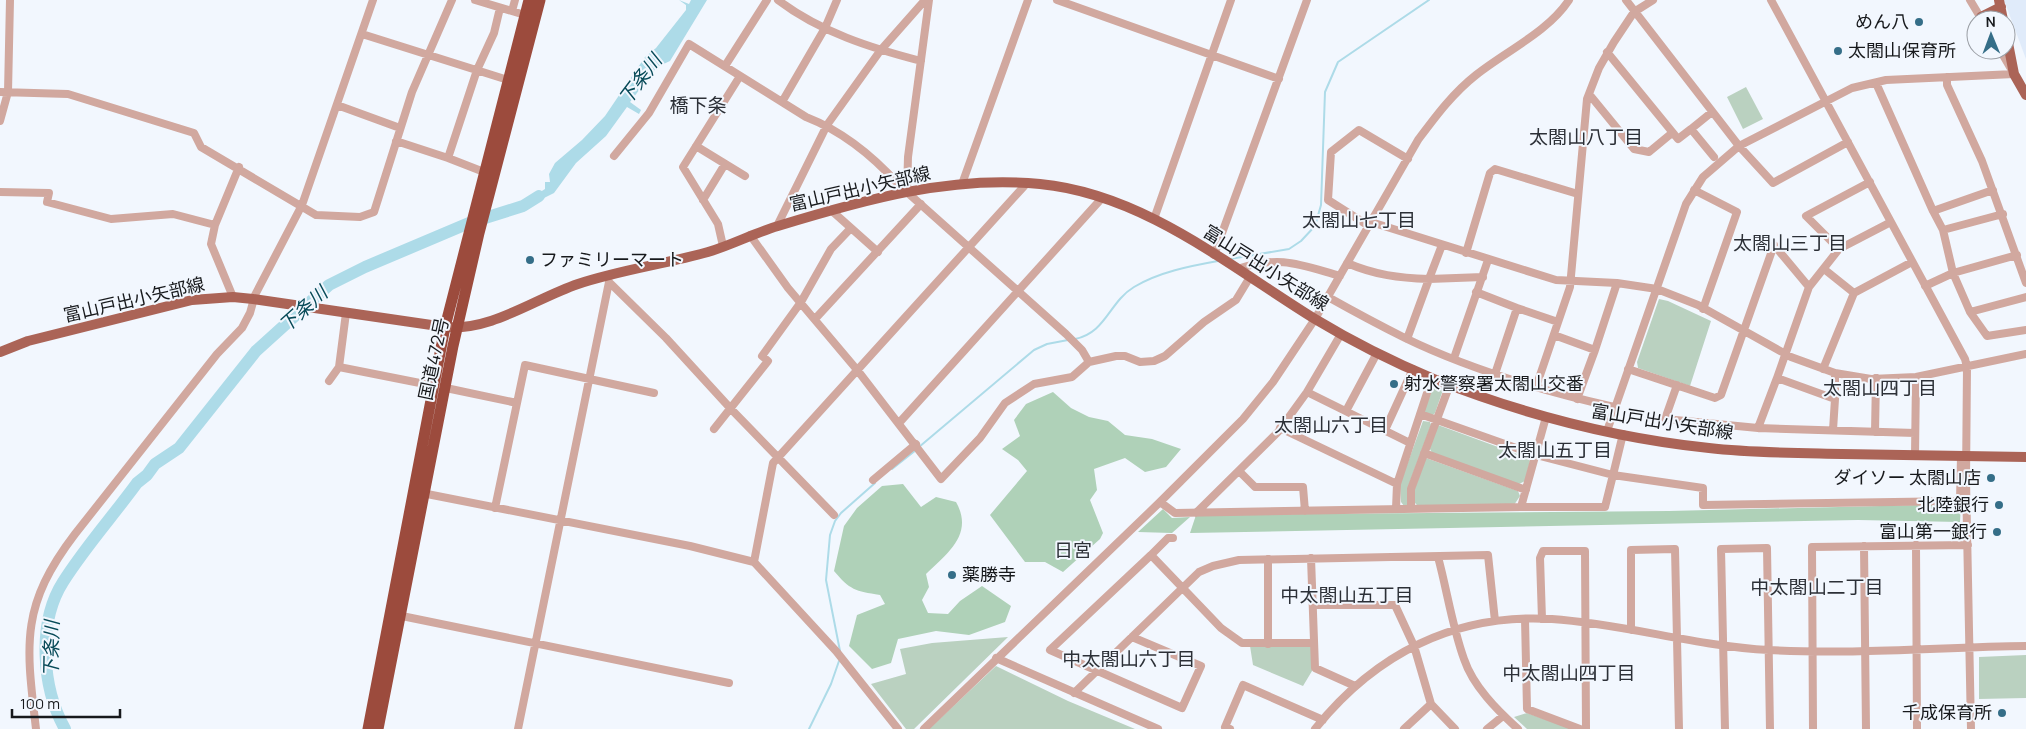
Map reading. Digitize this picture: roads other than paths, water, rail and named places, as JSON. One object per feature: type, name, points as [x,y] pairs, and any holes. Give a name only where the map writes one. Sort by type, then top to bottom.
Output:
[{"type":"highway","name":"国道472号","points":[[440,387],[445,327],[529,0]]},
{"type":"highway","name":"国道472号","points":[[368,729],[395,614],[440,387],[458,328],[491,185],[540,0]]},
{"type":"highway","name":"国道472号","points":[[378,729],[395,614]]},
{"type":"main road","points":[[2011,60],[2014,74],[2026,95]]},
{"type":"main road","name":"富山戸出小矢部線","points":[[0,352],[28,341],[192,300],[233,297],[445,327],[458,328],[483,325],[580,283],[723,246],[778,226],[907,191],[962,184],[1027,183],[1049,185],[1102,198],[1154,219],[1316,319],[1377,353],[1432,378],[1546,417],[1623,434],[1709,448],[1755,452],[2026,458]]},
{"type":"street","points":[[0,121],[4,92],[10,0]]},
{"type":"street","points":[[36,729],[29,672],[29,643],[39,592],[63,550],[217,354],[242,328],[250,313],[253,299],[302,205],[362,34],[372,0]]},
{"type":"street","points":[[4,92],[68,94],[194,133],[201,147],[239,167],[316,215],[360,218],[374,212],[412,92],[429,57],[452,0]]},
{"type":"street","points":[[475,0],[525,15]]},
{"type":"street","points":[[512,11],[515,0]]},
{"type":"street","points":[[725,66],[767,0]]},
{"type":"street","points":[[778,0],[825,28],[880,51],[921,61]]},
{"type":"street","points":[[782,102],[825,28],[837,0]]},
{"type":"street","points":[[778,226],[827,125],[880,51],[925,0]]},
{"type":"street","points":[[907,191],[908,157],[929,0]]},
{"type":"street","points":[[962,184],[1028,0]]},
{"type":"street","points":[[1057,0],[1279,78]]},
{"type":"street","points":[[1154,219],[1231,0]]},
{"type":"street","points":[[1216,256],[1307,0]]},
{"type":"street","points":[[924,729],[1160,502],[1243,419],[1272,382],[1316,319],[1408,159],[1432,122],[1456,92],[1552,19],[1569,0]]},
{"type":"street","points":[[1626,0],[1739,146],[1773,183],[1848,142]]},
{"type":"street","points":[[1536,387],[1571,282],[1585,113],[1589,94],[1607,52],[1634,12],[1653,0]]},
{"type":"street","points":[[1420,414],[1536,455],[1613,475],[1703,488],[1703,505],[1960,501],[1964,456],[1967,367],[1965,359],[1772,0]]},
{"type":"street","points":[[448,158],[477,70],[494,33],[500,8]]},
{"type":"street","points":[[362,34],[429,57],[508,80]]},
{"type":"street","points":[[614,156],[649,113],[690,44],[806,117],[827,125],[877,161],[907,191],[1066,334],[1082,350],[1090,362]]},
{"type":"street","points":[[1607,52],[1678,139],[1712,112]]},
{"type":"street","points":[[1607,431],[1686,204],[1694,190],[1714,166],[1739,146],[1852,88],[1876,83],[2014,74],[2006,60]]},
{"type":"street","points":[[723,246],[718,224],[683,167],[740,76]]},
{"type":"street","points":[[1947,77],[1947,85],[2003,214],[2026,283]]},
{"type":"street","points":[[1876,83],[1943,230],[1954,273],[1970,312],[1987,336],[2026,330]]},
{"type":"street","points":[[1589,94],[1634,149],[1649,152],[1672,133]]},
{"type":"street","points":[[337,105],[400,128]]},
{"type":"street","points":[[1692,129],[1714,157]]},
{"type":"street","points":[[1408,159],[1359,130],[1331,152],[1328,200],[1370,224],[1488,260],[1571,282],[1617,283],[1657,289],[1704,309],[1784,353],[1835,373],[1876,378],[1916,378],[2026,354]]},
{"type":"street","points":[[396,141],[484,172]]},
{"type":"street","points":[[696,146],[745,176]]},
{"type":"street","points":[[703,200],[725,164]]},
{"type":"street","points":[[233,297],[211,244],[215,226],[239,167]]},
{"type":"street","points":[[1466,253],[1490,174],[1495,169],[1578,194]]},
{"type":"street","points":[[1839,249],[1806,216],[1870,182]]},
{"type":"street","points":[[754,562],[773,463],[1027,183]]},
{"type":"street","points":[[1694,190],[1737,212],[1704,309]]},
{"type":"street","points":[[1933,211],[1993,190]]},
{"type":"street","points":[[0,192],[49,193],[47,202],[111,219],[173,214],[215,226]]},
{"type":"street","points":[[900,424],[1102,198]]},
{"type":"street","points":[[816,319],[922,204]]},
{"type":"street","points":[[832,211],[878,252]]},
{"type":"street","points":[[1943,230],[2003,214]]},
{"type":"street","points":[[1758,428],[1809,287],[1839,249],[1890,222]]},
{"type":"street","points":[[714,429],[768,361],[762,356],[801,302],[831,249],[851,228]]},
{"type":"street","points":[[750,235],[801,302],[916,444],[941,479],[980,438],[1005,403],[1034,384],[1072,377],[1090,362],[1116,356],[1125,356],[1140,362],[1154,361],[1164,356],[1204,322],[1236,300],[1250,277]]},
{"type":"street","points":[[1407,339],[1442,245]]},
{"type":"street","points":[[1628,369],[1715,398],[1721,395],[1774,245],[1809,287]]},
{"type":"street","points":[[1925,286],[1954,273],[2017,256]]},
{"type":"street","points":[[1454,358],[1488,260]]},
{"type":"street","points":[[1235,268],[1273,261],[1290,261],[1340,276]]},
{"type":"street","points":[[1823,369],[1854,292],[1912,262]]},
{"type":"street","points":[[1347,263],[1366,271],[1393,278],[1482,277]]},
{"type":"street","points":[[1824,269],[1854,292]]},
{"type":"street","points":[[518,729],[609,282],[666,338],[731,409],[780,457],[834,515]]},
{"type":"street","points":[[1577,399],[1617,283]]},
{"type":"street","points":[[1476,292],[1558,322]]},
{"type":"street","points":[[1328,297],[1407,339],[1495,374],[1577,399],[1614,407]]},
{"type":"street","points":[[1970,312],[2026,297]]},
{"type":"street","points":[[1495,374],[1517,308]]},
{"type":"street","points":[[329,381],[339,367],[346,313]]},
{"type":"street","points":[[1196,513],[1280,428],[1307,392],[1341,334]]},
{"type":"street","points":[[1554,335],[1595,350]]},
{"type":"street","points":[[1346,411],[1377,353]]},
{"type":"street","points":[[495,508],[525,365],[654,393]]},
{"type":"street","points":[[339,367],[517,403]]},
{"type":"street","points":[[1385,430],[1414,369]]},
{"type":"street","points":[[1833,430],[1835,373]]},
{"type":"street","points":[[1396,509],[1397,484],[1432,378]]},
{"type":"street","points":[[1777,378],[1835,399]]},
{"type":"street","points":[[1875,432],[1876,378]]},
{"type":"street","points":[[1915,455],[1916,378]]},
{"type":"street","points":[[1411,509],[1411,489],[1450,384]]},
{"type":"street","points":[[1678,385],[1665,419],[1758,428],[1916,433]]},
{"type":"street","points":[[1307,392],[1410,443]]},
{"type":"street","points":[[1520,507],[1546,417]]},
{"type":"street","points":[[1280,428],[1397,484]]},
{"type":"street","points":[[1160,502],[1175,513],[1520,507],[1605,508],[1623,434]]},
{"type":"street","points":[[873,480],[916,444]]},
{"type":"street","points":[[1424,453],[1526,490]]},
{"type":"street","points":[[1964,456],[1971,647],[1971,729]]},
{"type":"street","points":[[1239,471],[1255,487],[1303,487],[1305,511]]},
{"type":"street","points":[[419,493],[690,546],[754,562],[836,651],[898,729]]},
{"type":"street","points":[[1132,637],[1201,666],[1182,708],[1050,650],[1168,538],[1173,538]]},
{"type":"street","points":[[1916,545],[1918,729]]},
{"type":"street","points":[[1813,729],[1812,547],[1968,545]]},
{"type":"street","points":[[1864,546],[1866,729]]},
{"type":"street","points":[[1725,729],[1722,549],[1767,548],[1770,729]]},
{"type":"street","points":[[1631,630],[1631,550],[1675,549],[1680,729]]},
{"type":"street","points":[[1542,619],[1540,558],[1543,551],[1585,551],[1586,729]]},
{"type":"street","points":[[1151,554],[1230,636],[1242,643],[1314,643]]},
{"type":"street","points":[[1074,693],[1199,572],[1213,566],[1239,560],[1488,555],[1495,621]]},
{"type":"street","points":[[1438,557],[1464,660],[1477,684],[1503,716],[1518,729]]},
{"type":"street","points":[[1312,558],[1315,668],[1355,686]]},
{"type":"street","points":[[1268,559],[1268,644]]},
{"type":"street","points":[[1314,605],[1395,605],[1414,646],[1431,704],[1455,729]]},
{"type":"street","points":[[395,614],[729,683]]},
{"type":"street","points":[[1525,619],[1526,709],[1580,729]]},
{"type":"street","points":[[1316,729],[1355,686],[1383,663],[1414,646],[1456,629],[1495,621],[1542,619],[1585,623],[1723,645],[1769,650],[2026,646]]},
{"type":"street","points":[[996,658],[1158,729]]},
{"type":"street","points":[[1230,729],[1225,727],[1243,685],[1323,720]]},
{"type":"street","points":[[1404,729],[1431,704]]},
{"type":"street","points":[[1487,729],[1503,716]]},
{"type":"water","points":[[679,0],[689,4],[691,0],[707,0],[670,61],[657,67],[630,102],[641,110],[639,114],[627,107],[606,136],[576,163],[554,193],[526,207],[523,203],[545,189],[545,182],[550,182],[549,174],[555,163],[582,140],[605,116],[645,57],[656,48],[686,10],[686,5]]},
{"type":"waterway","points":[[1230,259],[1289,249],[1301,241],[1315,226],[1321,205],[1325,92],[1338,62],[1429,0]]},
{"type":"waterway","name":"下条川","points":[[65,729],[57,713],[47,675],[46,636],[49,616],[63,582],[137,483],[147,475],[155,464],[179,448],[256,351],[329,285],[365,267],[469,223],[523,206],[539,196]]},
{"type":"waterway","points":[[1075,339],[1085,336],[1101,324],[1126,293],[1134,287],[1186,267],[1218,261]]},
{"type":"waterway","points":[[919,447],[1034,350],[1047,344],[1068,340]]},
{"type":"waterway","points":[[892,469],[916,450]]},
{"type":"waterway","points":[[840,651],[826,580],[830,535],[835,521],[841,513],[875,483]]},
{"type":"waterway","points":[[809,729],[831,684],[839,661]]},
{"type":"place","name":"めん八","points":[[1919,22]]},
{"type":"place","name":"太閤山保育所","points":[[1838,51]]},
{"type":"place","name":"ファミリーマート","points":[[530,260]]},
{"type":"place","name":"射水警察署太閤山交番","points":[[1394,384]]},
{"type":"place","name":"ダイソー 太閤山店","points":[[1991,478]]},
{"type":"place","name":"北陸銀行","points":[[1999,505]]},
{"type":"place","name":"富山第一銀行","points":[[1997,532]]},
{"type":"place","name":"薬勝寺","points":[[952,575]]},
{"type":"place","name":"千成保育所","points":[[2002,713]]},
{"type":"district","name":"橋下条","points":[[698,105]]},
{"type":"district","name":"太閤山八丁目","points":[[1586,137]]},
{"type":"district","name":"太閤山七丁目","points":[[1359,220]]},
{"type":"district","name":"太閤山三丁目","points":[[1790,243]]},
{"type":"district","name":"太閤山四丁目","points":[[1880,388]]},
{"type":"district","name":"太閤山六丁目","points":[[1331,425]]},
{"type":"district","name":"太閤山五丁目","points":[[1555,450]]},
{"type":"district","name":"日宮","points":[[1073,550]]},
{"type":"district","name":"中太閤山二丁目","points":[[1817,587]]},
{"type":"district","name":"中太閤山五丁目","points":[[1347,595]]},
{"type":"district","name":"中太閤山六丁目","points":[[1129,659]]},
{"type":"district","name":"中太閤山四丁目","points":[[1569,673]]}]
